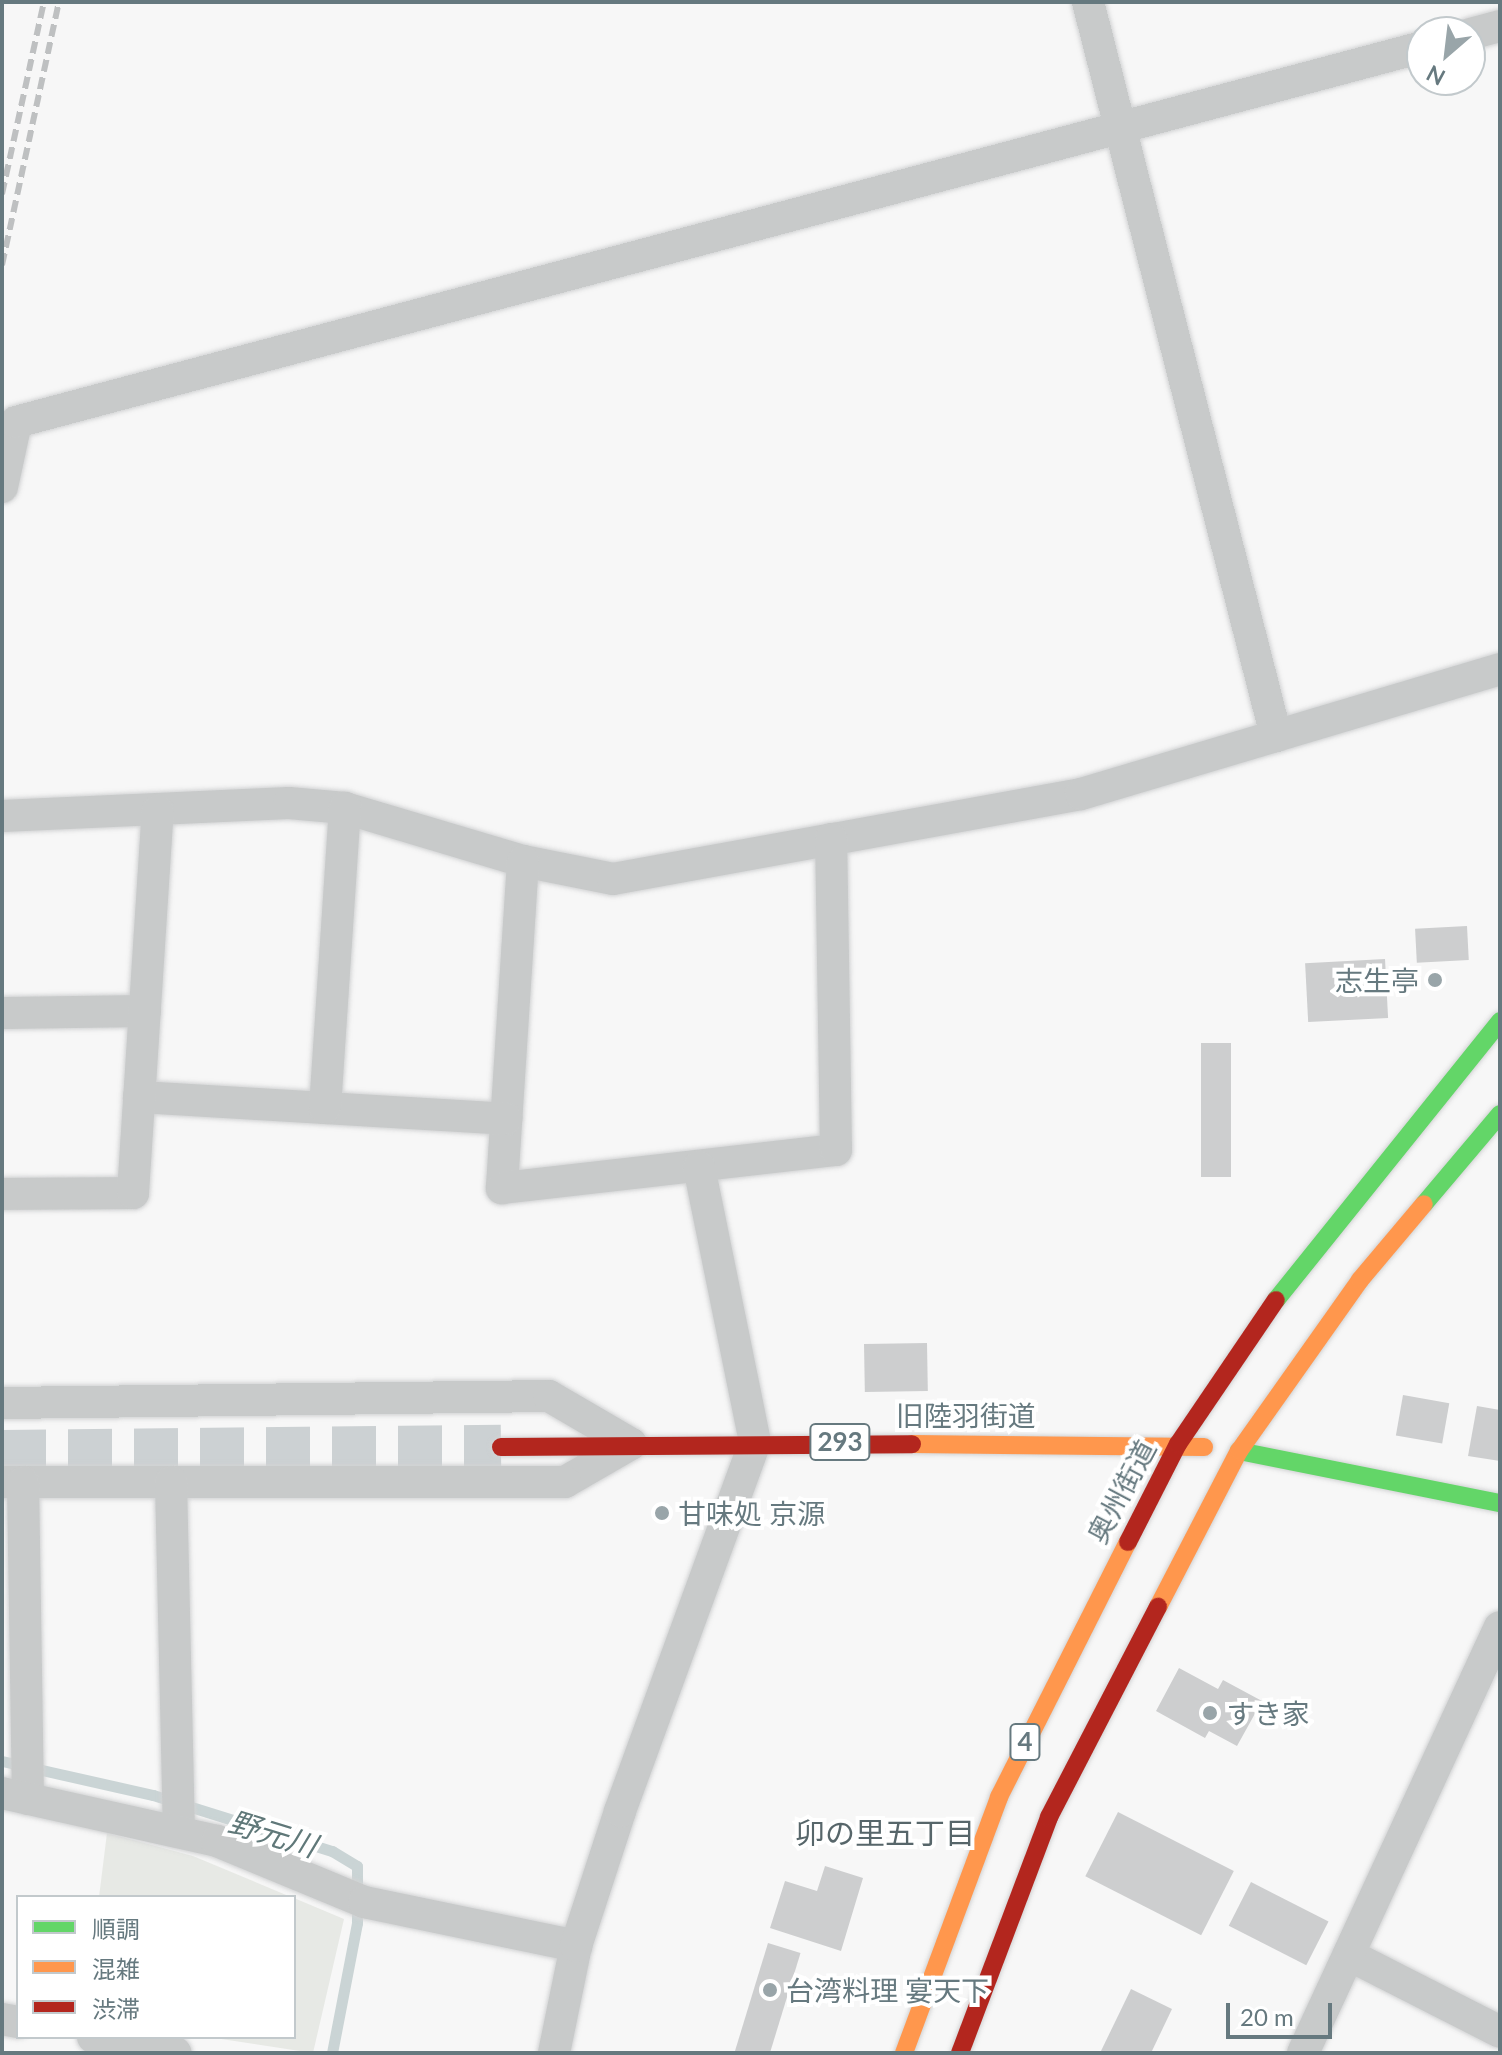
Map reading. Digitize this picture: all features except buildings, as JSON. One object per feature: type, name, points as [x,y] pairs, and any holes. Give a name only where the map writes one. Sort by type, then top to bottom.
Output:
[{"type":"main road","name":"奥州街道","points":[[904,2053],[999,1797],[1178,1444],[1308,1254],[1500,1021]]},
{"type":"main road","name":"4","points":[[960,2053],[1049,1817],[1239,1451],[1360,1280],[1500,1114]]},
{"type":"main road","name":"旧陸羽街道","points":[[501,1447],[755,1442],[1178,1444],[1239,1451],[1500,1503]]},
{"type":"street","points":[[1088,2],[1276,736]]},
{"type":"street","points":[[2,487],[16,422],[1406,51]]},
{"type":"street","points":[[2,816],[289,803],[345,808],[523,861],[613,879],[1081,794],[1500,669]]},
{"type":"street","points":[[325,1108],[345,808]]},
{"type":"street","points":[[2,1194],[133,1193],[158,811]]},
{"type":"street","points":[[523,861],[502,1188],[836,1150],[831,839]]},
{"type":"street","points":[[2,1013],[145,1011]]},
{"type":"street","points":[[139,1097],[506,1119]]},
{"type":"street","points":[[554,2053],[576,1946],[755,1442],[699,1167]]},
{"type":"street","points":[[2,1403],[549,1396],[631,1444],[565,1482],[13,1482],[15,1796],[217,1841],[364,1902],[576,1946]]},
{"type":"street","points":[[171,1482],[179,1832]]},
{"type":"street","points":[[1303,2053],[1351,1956],[1500,1627]]},
{"type":"street","points":[[1351,1956],[1500,2032]]},
{"type":"street","points":[[103,2039],[175,2053]]},
{"type":"shaded area","points":[[107,1833],[193,1856],[286,1895],[99,1895]]},
{"type":"shaded area","points":[[296,1899],[344,1919],[313,2053],[221,2039],[296,2039]]},
{"type":"waterway","name":"野元川","points":[[2,1761],[153,1795],[332,1851],[357,1866],[357,1923],[332,2053]]},
{"type":"tunnel","points":[[2,1452],[501,1447]]},
{"type":"railway","points":[[2,194],[44,2]]},
{"type":"railway","points":[[2,265],[59,2]]},
{"type":"traffic: fast","points":[[1276,1300],[1500,1021]]},
{"type":"traffic: fast","points":[[1424,1204],[1500,1114]]},
{"type":"traffic: fast","points":[[1239,1451],[1500,1503]]},
{"type":"traffic: slow","points":[[1158,1607],[1239,1451],[1360,1280],[1424,1204]]},
{"type":"traffic: slow","points":[[912,1444],[1204,1447]]},
{"type":"traffic: slow","points":[[904,2053],[999,1797],[1128,1542]]},
{"type":"traffic: jam","points":[[1128,1542],[1178,1444],[1276,1300]]},
{"type":"traffic: jam","points":[[501,1447],[912,1444]]},
{"type":"traffic: jam","points":[[960,2053],[1049,1817],[1158,1607]]},
{"type":"place","name":"志生亭","points":[[1435,980]]},
{"type":"place","name":"甘味処 京源","points":[[662,1513]]},
{"type":"place","name":"すき家","points":[[1210,1713]]},
{"type":"place","name":"台湾料理 宴天下","points":[[770,1990]]},
{"type":"district","name":"卯の里五丁目","points":[[885,1832]]}]
